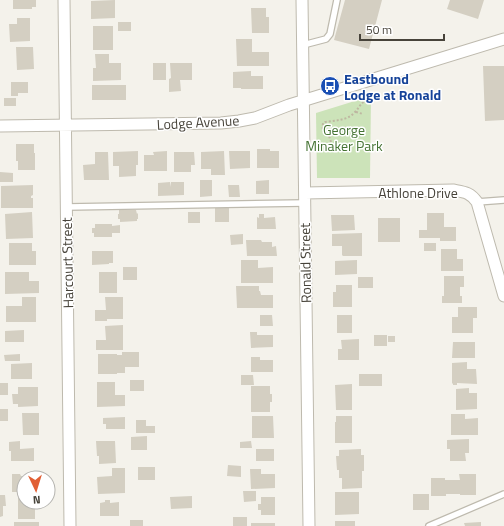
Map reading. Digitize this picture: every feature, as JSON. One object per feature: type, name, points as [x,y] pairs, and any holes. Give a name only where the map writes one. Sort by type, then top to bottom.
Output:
[{"type":"street","name":"Harcourt Street","points":[[64,0],[70,526]]},
{"type":"street","name":"Ronald Street","points":[[302,0],[309,526]]},
{"type":"street","name":"Lodge Avenue","points":[[0,126],[222,123],[239,121],[256,118],[303,101],[504,39]]},
{"type":"street","name":"Athlone Drive","points":[[304,198],[453,190],[463,191],[473,196],[477,202],[504,296]]},
{"type":"lane","points":[[303,45],[326,39],[330,34],[338,0]]},
{"type":"lane","points":[[67,207],[304,198]]},
{"type":"lane","points":[[477,202],[504,200]]},
{"type":"lane","points":[[429,526],[504,494]]},
{"type":"path","points":[[331,142],[329,136],[323,131],[323,124],[325,122],[342,120],[351,116],[366,100],[365,97]]},
{"type":"path","points":[[356,112],[363,114]]},
{"type":"green space","name":"George Minaker Park","points":[[371,96],[370,178],[317,178],[316,113]]},
{"type":"building","points":[[13,0],[36,0],[36,7],[32,7],[32,9],[13,9]]},
{"type":"building","points":[[115,0],[115,18],[91,19],[91,1]]},
{"type":"building","points":[[345,0],[382,0],[369,49],[334,40]]},
{"type":"building","points":[[450,0],[484,0],[478,19],[447,9]]},
{"type":"building","points":[[251,8],[266,8],[266,17],[269,17],[269,33],[252,33]]},
{"type":"building","points":[[17,18],[30,18],[30,41],[10,42],[9,24],[17,24]]},
{"type":"building","points":[[118,22],[131,22],[131,31],[118,31]]},
{"type":"building","points":[[93,26],[113,26],[113,50],[93,50]]},
{"type":"building","points":[[236,39],[252,39],[252,52],[269,52],[269,66],[237,66]]},
{"type":"building","points":[[16,47],[33,47],[34,69],[17,70]]},
{"type":"building","points":[[95,54],[109,54],[109,63],[121,63],[121,80],[93,81],[93,68],[96,68]]},
{"type":"building","points":[[153,63],[166,63],[166,80],[153,80]]},
{"type":"building","points":[[170,63],[192,63],[192,80],[180,80],[181,91],[169,92],[169,79],[171,78]]},
{"type":"building","points":[[483,66],[504,66],[504,120],[485,121]]},
{"type":"building","points":[[251,71],[251,76],[263,76],[263,89],[233,88],[233,72]]},
{"type":"building","points":[[11,82],[28,82],[28,93],[18,93],[18,96],[11,96]]},
{"type":"building","points":[[92,85],[126,85],[126,100],[92,100]]},
{"type":"building","points":[[4,98],[16,98],[16,106],[4,106]]},
{"type":"building","points":[[16,144],[34,144],[35,170],[18,170],[18,161],[16,161]]},
{"type":"building","points":[[257,149],[279,151],[279,168],[257,168]]},
{"type":"building","points":[[138,151],[136,176],[119,177],[119,166],[113,166],[113,152]]},
{"type":"building","points":[[167,151],[167,171],[144,171],[144,155],[154,155],[153,152]]},
{"type":"building","points":[[224,151],[225,175],[211,175],[211,169],[201,169],[201,152]]},
{"type":"building","points":[[229,151],[250,151],[250,168],[230,169]]},
{"type":"building","points":[[95,152],[108,152],[109,180],[84,180],[83,165],[95,164]]},
{"type":"building","points":[[174,152],[194,152],[195,165],[191,165],[191,172],[174,172]]},
{"type":"building","points":[[0,172],[13,173],[13,182],[0,182]]},
{"type":"building","points":[[200,180],[212,180],[212,196],[200,197]]},
{"type":"building","points":[[269,180],[269,194],[256,194],[256,181]]},
{"type":"building","points":[[170,182],[171,187],[171,182],[184,182],[184,195],[158,196],[158,183]]},
{"type":"building","points":[[33,185],[33,195],[31,198],[33,198],[33,208],[1,208],[1,186]]},
{"type":"building","points":[[228,185],[239,185],[240,197],[229,197]]},
{"type":"building","points":[[215,208],[229,208],[229,222],[215,222]]},
{"type":"building","points":[[119,210],[136,210],[137,214],[138,213],[137,221],[120,222],[120,219],[118,219]]},
{"type":"building","points":[[32,212],[33,238],[6,239],[5,214]]},
{"type":"building","points":[[188,212],[200,212],[200,223],[188,223]]},
{"type":"building","points":[[427,213],[444,213],[444,227],[456,227],[456,241],[440,241],[440,238],[419,238],[419,230],[427,230]]},
{"type":"building","points":[[259,214],[264,214],[264,218],[275,217],[276,229],[257,229],[257,217],[259,218]]},
{"type":"building","points":[[331,215],[354,215],[355,230],[332,231]]},
{"type":"building","points":[[378,218],[400,218],[400,242],[378,242]]},
{"type":"building","points":[[95,224],[112,224],[112,226],[120,225],[120,233],[112,233],[112,237],[94,237],[92,228],[95,228]]},
{"type":"building","points":[[362,233],[362,256],[343,256],[342,246],[332,246],[332,234]]},
{"type":"building","points":[[243,234],[243,244],[231,245],[230,235]]},
{"type":"building","points":[[246,240],[272,242],[272,247],[276,246],[277,256],[247,256]]},
{"type":"building","points":[[9,243],[32,243],[32,251],[36,251],[36,265],[9,265]]},
{"type":"building","points":[[424,243],[436,243],[436,251],[424,251]]},
{"type":"building","points":[[441,249],[457,249],[457,259],[463,259],[463,271],[441,271]]},
{"type":"building","points":[[92,251],[113,251],[113,263],[92,265]]},
{"type":"building","points":[[241,260],[258,260],[258,268],[273,267],[273,283],[241,283]]},
{"type":"building","points":[[357,260],[357,274],[335,275],[335,261]]},
{"type":"building","points":[[123,267],[137,267],[137,280],[123,280]]},
{"type":"building","points":[[5,272],[29,272],[29,281],[39,281],[39,293],[5,294]]},
{"type":"building","points":[[99,272],[117,272],[117,293],[99,293]]},
{"type":"building","points":[[444,276],[464,276],[464,287],[460,287],[462,303],[442,303],[442,296],[444,296]]},
{"type":"building","points":[[358,277],[373,277],[373,288],[358,288]]},
{"type":"building","points":[[336,285],[352,285],[352,307],[333,307],[333,292],[336,292]]},
{"type":"building","points":[[236,286],[259,286],[261,295],[273,295],[273,308],[237,308]]},
{"type":"building","points":[[22,297],[36,297],[36,322],[6,322],[6,306],[22,306]]},
{"type":"building","points":[[105,297],[123,297],[123,319],[95,321],[95,310],[106,310]]},
{"type":"building","points":[[458,307],[477,307],[477,318],[473,318],[473,333],[452,333],[452,317],[458,317]]},
{"type":"building","points":[[260,315],[272,315],[273,326],[260,326]]},
{"type":"building","points":[[337,315],[352,315],[352,333],[337,333]]},
{"type":"building","points":[[123,325],[123,350],[96,350],[96,340],[106,340],[105,326]]},
{"type":"building","points":[[24,330],[24,342],[5,342],[5,331]]},
{"type":"building","points":[[250,332],[257,332],[257,335],[273,335],[273,347],[251,348]]},
{"type":"building","points":[[374,335],[387,335],[387,346],[374,346]]},
{"type":"building","points":[[388,336],[395,336],[395,342],[388,342]]},
{"type":"building","points":[[359,339],[359,360],[338,360],[338,349],[342,349],[341,340]]},
{"type":"building","points":[[453,342],[475,342],[475,358],[452,358]]},
{"type":"building","points":[[122,352],[139,352],[139,367],[125,367],[125,373],[98,374],[98,354],[122,355]]},
{"type":"building","points":[[20,354],[20,361],[5,361],[4,355]]},
{"type":"building","points":[[251,357],[260,357],[260,360],[273,360],[273,372],[251,372]]},
{"type":"building","points":[[467,362],[467,369],[476,369],[477,384],[457,383],[457,385],[453,385],[452,363]]},
{"type":"building","points":[[32,363],[32,379],[11,379],[11,364]]},
{"type":"building","points":[[359,374],[382,374],[382,386],[359,386]]},
{"type":"building","points":[[241,375],[253,375],[254,385],[241,385]]},
{"type":"building","points":[[130,380],[144,380],[144,391],[130,391]]},
{"type":"building","points":[[97,382],[115,382],[115,395],[125,395],[125,406],[97,407]]},
{"type":"building","points":[[0,383],[8,383],[8,395],[0,395]]},
{"type":"building","points":[[352,384],[352,410],[336,410],[335,385]]},
{"type":"building","points":[[251,386],[270,386],[272,402],[270,402],[270,412],[251,412]]},
{"type":"building","points":[[18,387],[38,387],[38,406],[18,407],[18,404],[13,404],[12,394],[18,394]]},
{"type":"building","points":[[469,388],[469,393],[477,393],[477,409],[456,410],[456,389]]},
{"type":"building","points":[[0,409],[8,409],[8,421],[0,421]]},
{"type":"building","points":[[22,413],[39,413],[39,435],[23,435]]},
{"type":"building","points":[[451,414],[465,414],[465,419],[478,418],[478,435],[451,435]]},
{"type":"building","points":[[252,416],[273,416],[274,438],[252,438]]},
{"type":"building","points":[[336,416],[352,416],[352,443],[335,443]]},
{"type":"building","points":[[125,417],[125,429],[106,429],[106,424],[103,424],[103,418]]},
{"type":"building","points":[[136,420],[146,420],[146,426],[155,426],[155,433],[136,433]]},
{"type":"building","points":[[147,436],[147,450],[131,450],[131,437]]},
{"type":"building","points":[[469,439],[469,453],[465,453],[466,461],[450,461],[450,449],[447,449],[447,440]]},
{"type":"building","points":[[20,441],[20,449],[34,448],[34,461],[11,461],[9,442]]},
{"type":"building","points":[[96,441],[115,441],[116,463],[99,464]]},
{"type":"building","points":[[251,441],[252,448],[240,448],[240,442]]},
{"type":"building","points":[[256,449],[274,449],[274,461],[256,461]]},
{"type":"building","points":[[361,449],[361,455],[364,455],[362,488],[342,489],[342,478],[339,478],[336,456],[339,456],[339,450]]},
{"type":"building","points":[[228,465],[241,466],[241,477],[227,476]]},
{"type":"building","points":[[138,467],[155,467],[155,480],[138,480]]},
{"type":"building","points":[[112,468],[125,468],[125,493],[98,494],[97,477],[112,476]]},
{"type":"building","points":[[250,469],[261,469],[261,474],[275,474],[275,488],[251,489]]},
{"type":"building","points":[[12,474],[16,474],[16,492],[12,492]]},
{"type":"building","points":[[459,474],[476,474],[476,495],[446,494],[446,496],[431,496],[431,478],[460,480]]},
{"type":"building","points":[[243,491],[256,491],[256,501],[244,502]]},
{"type":"building","points":[[335,492],[359,492],[359,514],[335,515]]},
{"type":"building","points":[[413,494],[429,494],[429,510],[413,510]]},
{"type":"building","points":[[0,495],[5,495],[6,506],[3,506],[3,516],[0,517]]},
{"type":"building","points":[[192,496],[192,508],[171,509],[170,497]]},
{"type":"building","points":[[261,497],[275,497],[275,515],[261,515],[261,510],[258,510],[258,504],[261,504]]},
{"type":"building","points":[[105,500],[110,500],[110,503],[119,502],[119,516],[100,516],[100,503],[105,502]]},
{"type":"building","points":[[18,510],[35,510],[35,519],[18,519]]},
{"type":"building","points":[[233,517],[247,517],[247,526],[233,526]]},
{"type":"building","points":[[130,520],[143,520],[143,526],[130,526]]},
{"type":"building","points":[[335,521],[355,521],[355,526],[335,526]]},
{"type":"building","points":[[14,522],[39,522],[39,526],[14,526]]},
{"type":"building","points":[[481,522],[481,526],[465,526],[464,523]]},
{"type":"building","points":[[251,523],[275,523],[275,526],[251,526]]},
{"type":"place","name":"Eastbound Lodge at Ronald","points":[[330,86]]}]
